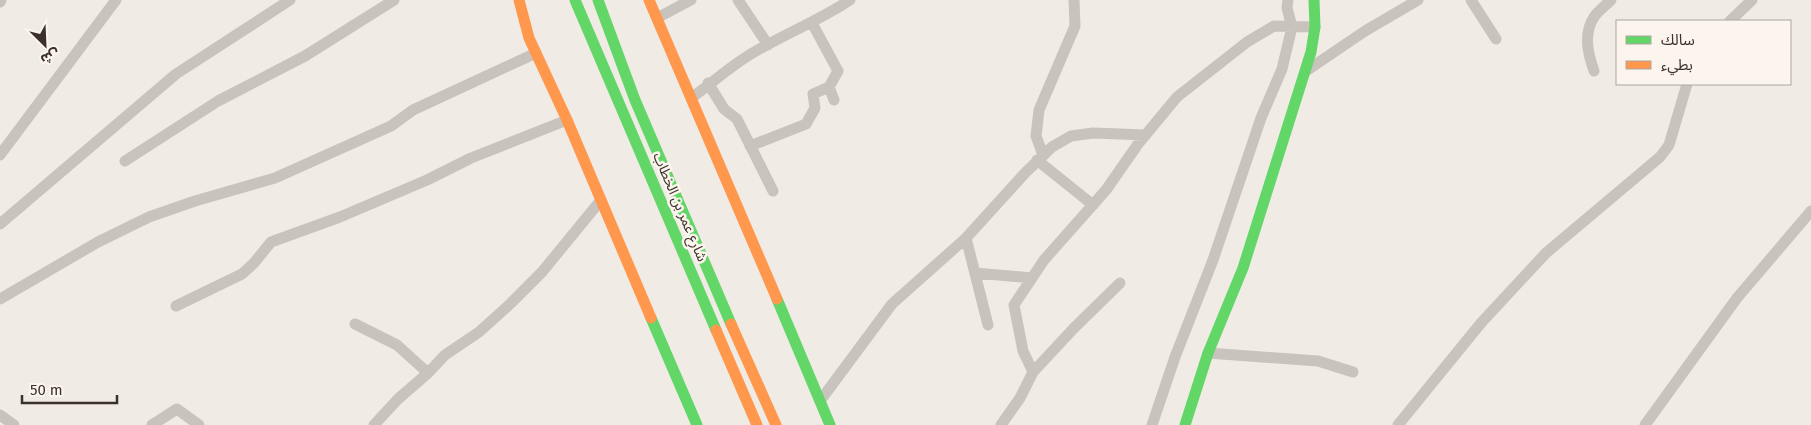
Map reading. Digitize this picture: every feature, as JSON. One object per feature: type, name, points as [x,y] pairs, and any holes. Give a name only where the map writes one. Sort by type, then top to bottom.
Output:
[{"type":"street","points":[[0,155],[116,0]]},
{"type":"street","points":[[0,224],[176,74],[290,0]]},
{"type":"street","points":[[125,161],[218,101],[305,56],[394,0]]},
{"type":"street","points":[[518,0],[529,38],[567,120],[697,425]]},
{"type":"street","name":"شارع عمر بن الخطاب","points":[[575,0],[757,425]]},
{"type":"street","name":"شارع عمر بن الخطاب","points":[[598,0],[636,100],[776,425]]},
{"type":"street","points":[[649,0],[830,425]]},
{"type":"street","points":[[657,18],[691,0]]},
{"type":"street","points":[[738,0],[768,45]]},
{"type":"street","points":[[691,98],[727,68],[812,23],[850,0]]},
{"type":"street","points":[[1074,0],[1075,26],[1039,110],[1036,136],[1040,157],[1093,205]]},
{"type":"street","points":[[1152,425],[1175,357],[1213,260],[1261,118],[1282,68],[1292,27],[1287,8],[1288,0]]},
{"type":"street","points":[[1185,425],[1208,353],[1243,268],[1306,71],[1315,27],[1314,0]]},
{"type":"street","points":[[1306,71],[1365,31],[1418,0]]},
{"type":"street","points":[[1471,0],[1496,39]]},
{"type":"street","points":[[1594,71],[1588,53],[1587,35],[1593,18],[1611,0]]},
{"type":"street","points":[[1731,20],[1752,0]]},
{"type":"street","points":[[750,146],[806,124],[814,108],[813,94],[828,87],[838,71],[812,23]]},
{"type":"street","points":[[1033,372],[1023,351],[1014,305],[1044,260],[1106,190],[1146,134],[1177,97],[1247,42],[1274,26],[1315,27]]},
{"type":"street","points":[[0,300],[98,242],[149,217],[195,201],[275,178],[391,126],[413,110],[536,53]]},
{"type":"street","points":[[708,83],[724,109],[737,118],[773,191]]},
{"type":"street","points":[[1398,425],[1482,324],[1546,253],[1660,157],[1669,144],[1687,85]]},
{"type":"street","points":[[828,87],[834,100]]},
{"type":"street","points":[[176,306],[242,274],[254,263],[271,242],[340,217],[426,180],[470,158],[567,120]]},
{"type":"street","points":[[820,401],[892,304],[966,238],[1052,146],[1071,136],[1093,133],[1146,134]]},
{"type":"street","points":[[374,425],[398,399],[428,373],[445,355],[480,332],[542,272],[601,200]]},
{"type":"street","points":[[1645,425],[1737,298],[1811,211]]},
{"type":"street","points":[[966,238],[988,325]]},
{"type":"street","points":[[975,273],[1032,278]]},
{"type":"street","points":[[1001,425],[1020,398],[1033,372],[1120,283]]},
{"type":"street","points":[[355,324],[397,345],[428,373]]},
{"type":"street","points":[[1208,353],[1318,362],[1353,372]]},
{"type":"street","points":[[152,425],[177,409],[199,425]]},
{"type":"street","points":[[0,414],[14,425]]},
{"type":"traffic: fast","points":[[575,0],[716,330]]},
{"type":"traffic: fast","points":[[598,0],[635,100],[731,324]]},
{"type":"traffic: fast","points":[[1185,425],[1208,353],[1243,268],[1311,52],[1315,27],[1314,0]]},
{"type":"traffic: fast","points":[[777,299],[830,425]]},
{"type":"traffic: fast","points":[[651,318],[697,425]]},
{"type":"traffic: slow","points":[[519,0],[529,38],[567,120],[651,318]]},
{"type":"traffic: slow","points":[[649,0],[777,299]]},
{"type":"traffic: slow","points":[[731,324],[776,425]]},
{"type":"traffic: slow","points":[[716,330],[757,425]]}]
